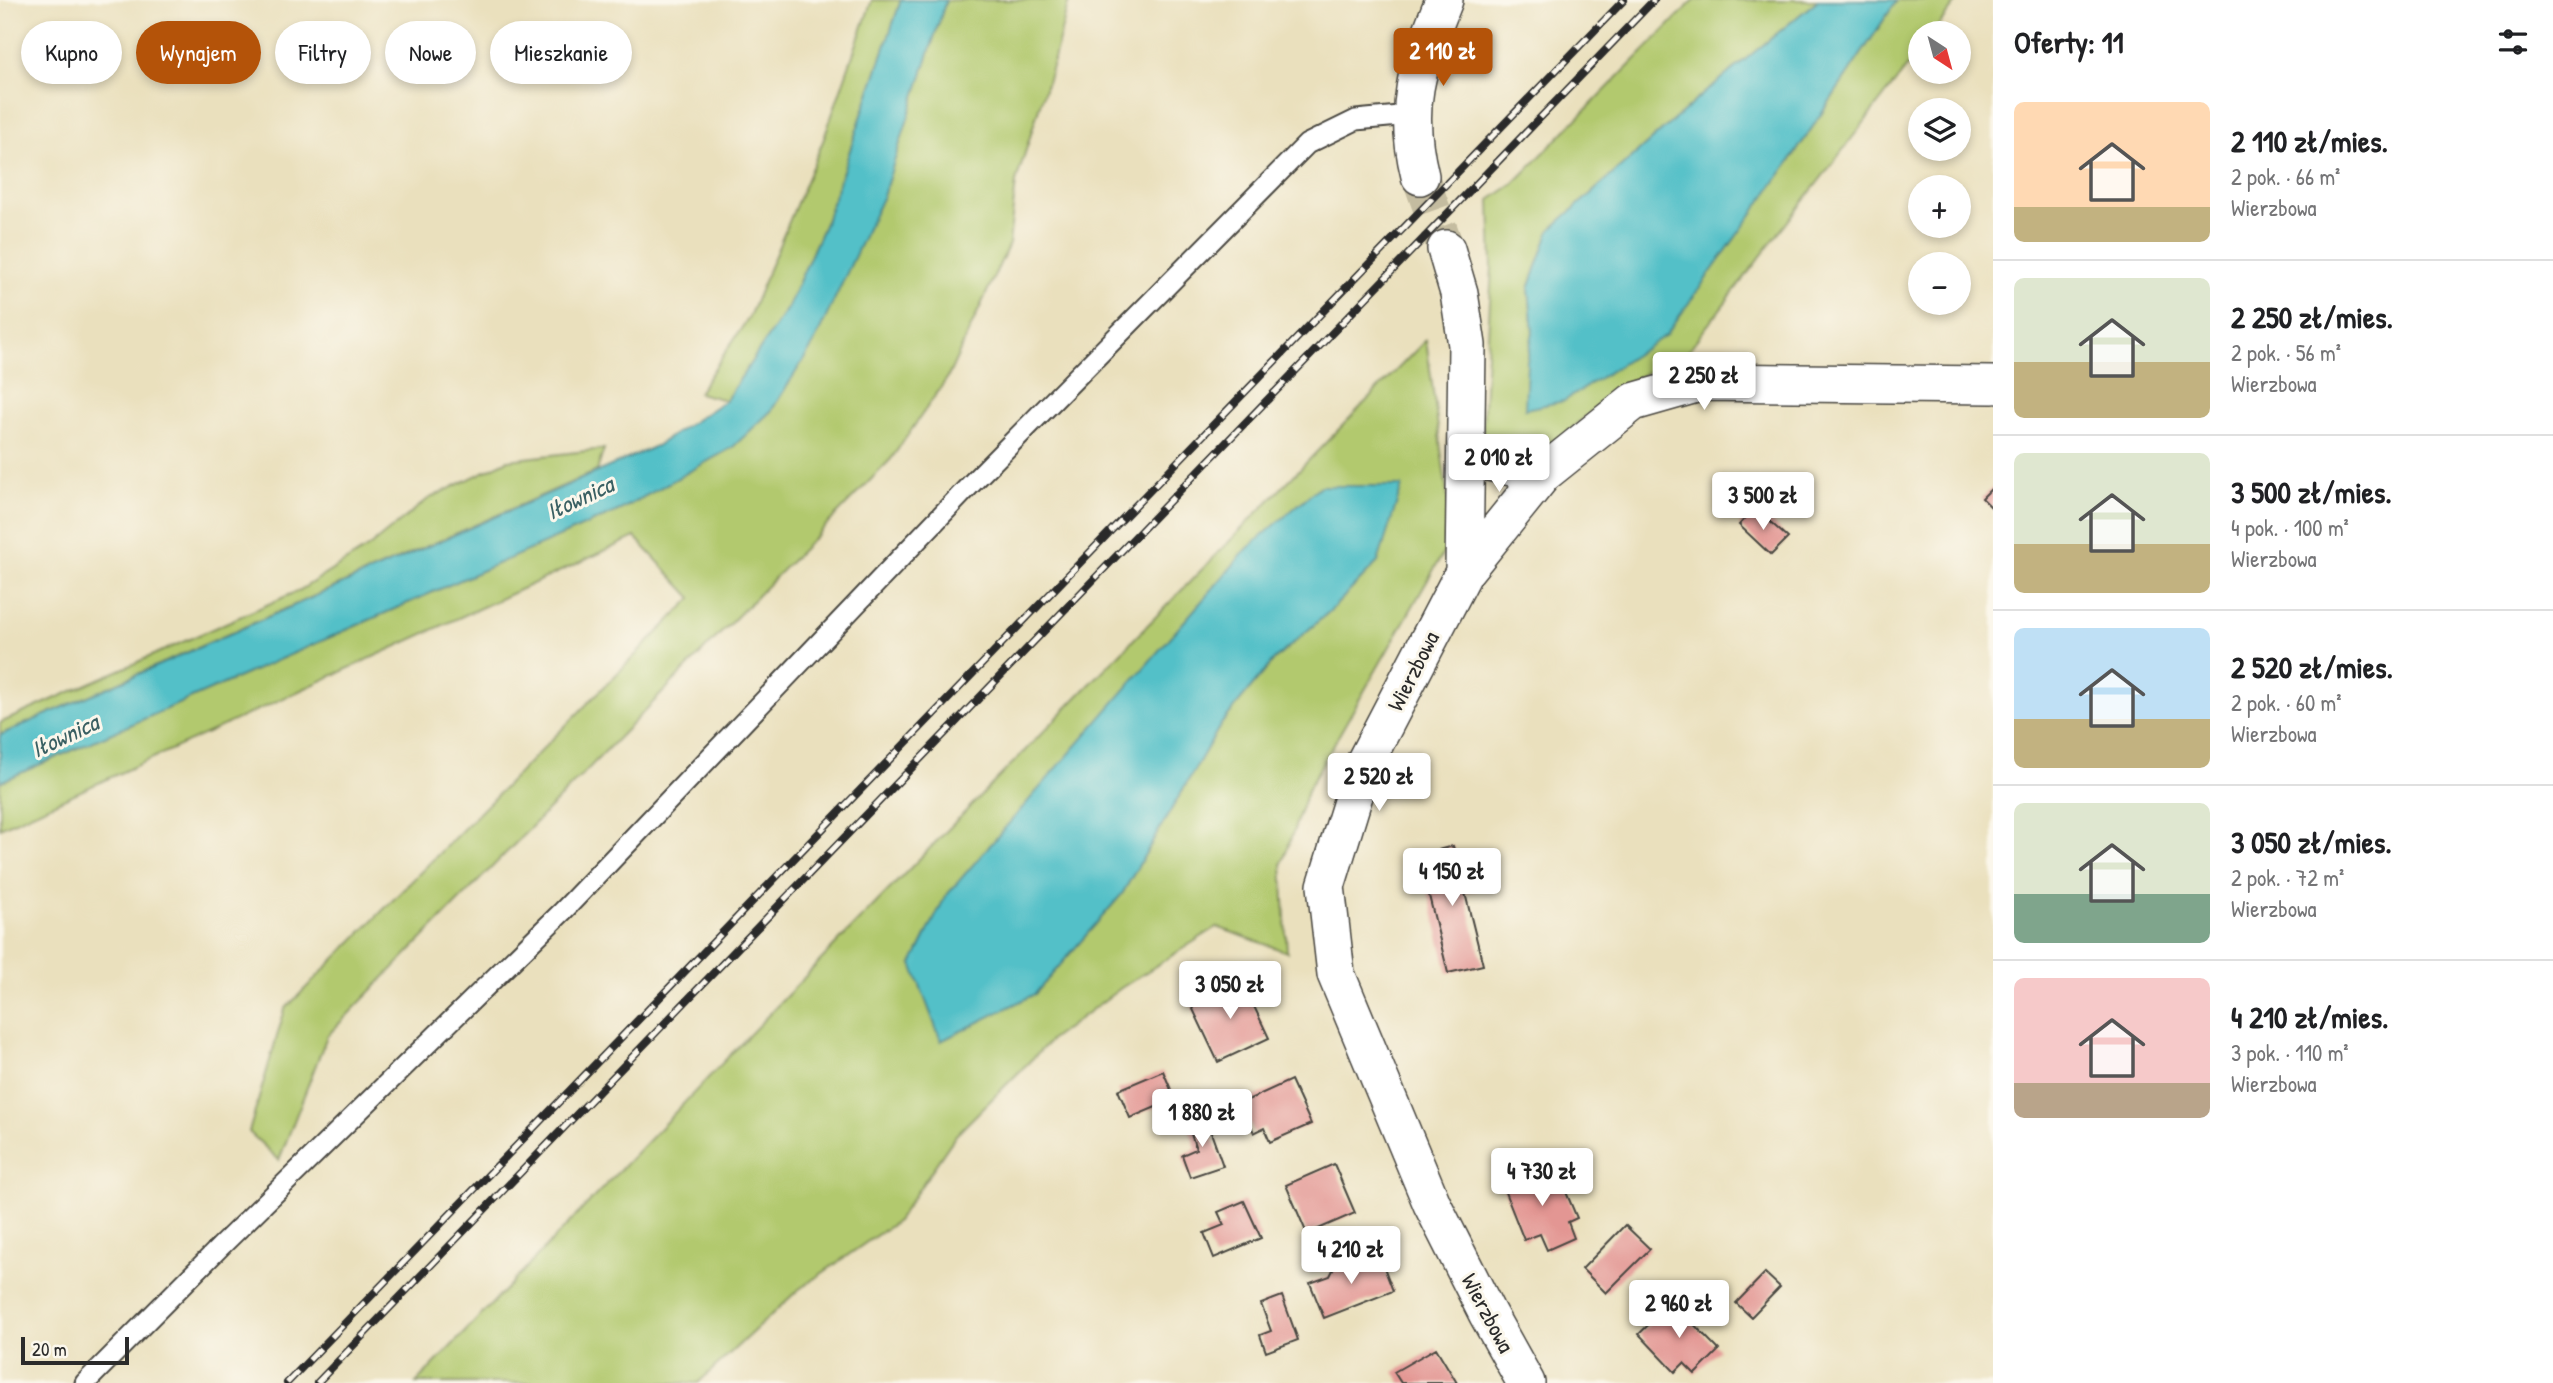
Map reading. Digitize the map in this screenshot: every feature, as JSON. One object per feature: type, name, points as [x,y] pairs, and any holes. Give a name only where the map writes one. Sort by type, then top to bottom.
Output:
[{"type":"street","points":[[1420,176],[1413,150],[1410,114],[1416,77],[1444,0]]},
{"type":"street","name":"Wierzbowa","points":[[1446,249],[1459,293],[1466,345],[1464,572],[1363,766],[1326,886],[1336,974],[1432,1204],[1526,1383]]},
{"type":"street","points":[[1464,572],[1543,474],[1633,402],[1703,382],[1993,385]]},
{"type":"street","points":[[1466,457],[1543,474]]},
{"type":"lane","points":[[85,1383],[563,911],[974,481],[1307,144],[1356,120],[1410,114]]},
{"type":"green space","points":[[872,0],[901,0],[826,221],[788,307],[726,400],[698,393],[749,317],[823,141]]},
{"type":"green space","points":[[946,0],[1069,0],[1053,63],[1016,182],[1009,244],[948,377],[891,459],[327,1036],[279,1160],[249,1132],[285,1009],[692,598],[635,537],[0,828],[0,782],[620,510],[733,447],[883,196]]},
{"type":"green space","points":[[1694,0],[1818,0],[1702,95],[1550,230],[1529,289],[1533,332],[1527,361],[1790,161],[1897,0],[1958,0],[1942,21],[1908,21],[1908,66],[1687,352],[1620,386],[1541,456],[1482,441],[1492,267],[1490,200],[1513,184]]},
{"type":"green space","points":[[1426,340],[1453,536],[1308,789],[1282,864],[1287,952],[1217,927],[1121,988],[1051,1040],[956,1135],[897,1221],[798,1290],[698,1383],[416,1383],[843,937]],"holes":[[[1378,562],[1331,610],[1274,660],[1221,724],[1122,894],[1035,994],[912,964]]]},
{"type":"green space","points":[[604,449],[597,471],[0,735],[0,723],[300,590],[369,547],[428,499],[508,460]]},
{"type":"water","name":"Iłownica","points":[[901,0],[946,0],[883,196],[813,345],[771,411],[733,447],[620,510],[0,782],[0,735],[656,446],[726,400],[788,307],[826,221]]},
{"type":"water","points":[[1818,0],[1897,0],[1790,161],[1666,335],[1564,401],[1525,409],[1527,361],[1533,332],[1529,289],[1550,230],[1702,95]]},
{"type":"water","points":[[1320,486],[1402,486],[1378,562],[1331,610],[1274,660],[1221,724],[1122,894],[1035,994],[941,1041],[912,964],[945,897],[1247,549]]},
{"type":"building","points":[[1993,487],[1993,509],[1982,498]]},
{"type":"building","points":[[1755,508],[1788,538],[1771,555],[1739,525]]},
{"type":"building","points":[[1453,846],[1460,872],[1473,868],[1479,889],[1465,893],[1483,965],[1448,973],[1419,855]]},
{"type":"building","points":[[1242,981],[1269,1038],[1218,1062],[1191,1005]]},
{"type":"building","points":[[1163,1071],[1175,1099],[1130,1118],[1118,1090]]},
{"type":"building","points":[[1291,1080],[1311,1124],[1270,1142],[1264,1128],[1254,1133],[1241,1103]]},
{"type":"building","points":[[1205,1116],[1223,1166],[1190,1177],[1182,1155],[1196,1149],[1187,1122]]},
{"type":"building","points":[[1334,1164],[1355,1213],[1307,1234],[1286,1185]]},
{"type":"building","points":[[1555,1166],[1577,1218],[1568,1222],[1574,1238],[1547,1250],[1540,1234],[1524,1240],[1503,1187]]},
{"type":"building","points":[[1244,1201],[1261,1238],[1214,1258],[1204,1233],[1224,1225],[1218,1212]]},
{"type":"building","points":[[1625,1225],[1650,1249],[1606,1293],[1582,1269]]},
{"type":"building","points":[[1380,1257],[1393,1291],[1324,1318],[1310,1283],[1330,1276],[1335,1266],[1351,1260],[1361,1264]]},
{"type":"building","points":[[1765,1273],[1780,1287],[1751,1317],[1736,1303]]},
{"type":"building","points":[[1282,1296],[1298,1340],[1266,1352],[1260,1335],[1271,1331],[1261,1304]]},
{"type":"building","points":[[1672,1302],[1719,1350],[1695,1374],[1684,1363],[1675,1372],[1639,1334]]},
{"type":"building","points":[[1436,1348],[1457,1383],[1401,1383],[1394,1372]]},
{"type":"tunnel","points":[[1420,176],[1446,249]]},
{"type":"railway","points":[[287,1383],[1624,0]]},
{"type":"railway","points":[[317,1383],[1654,0]]}]
